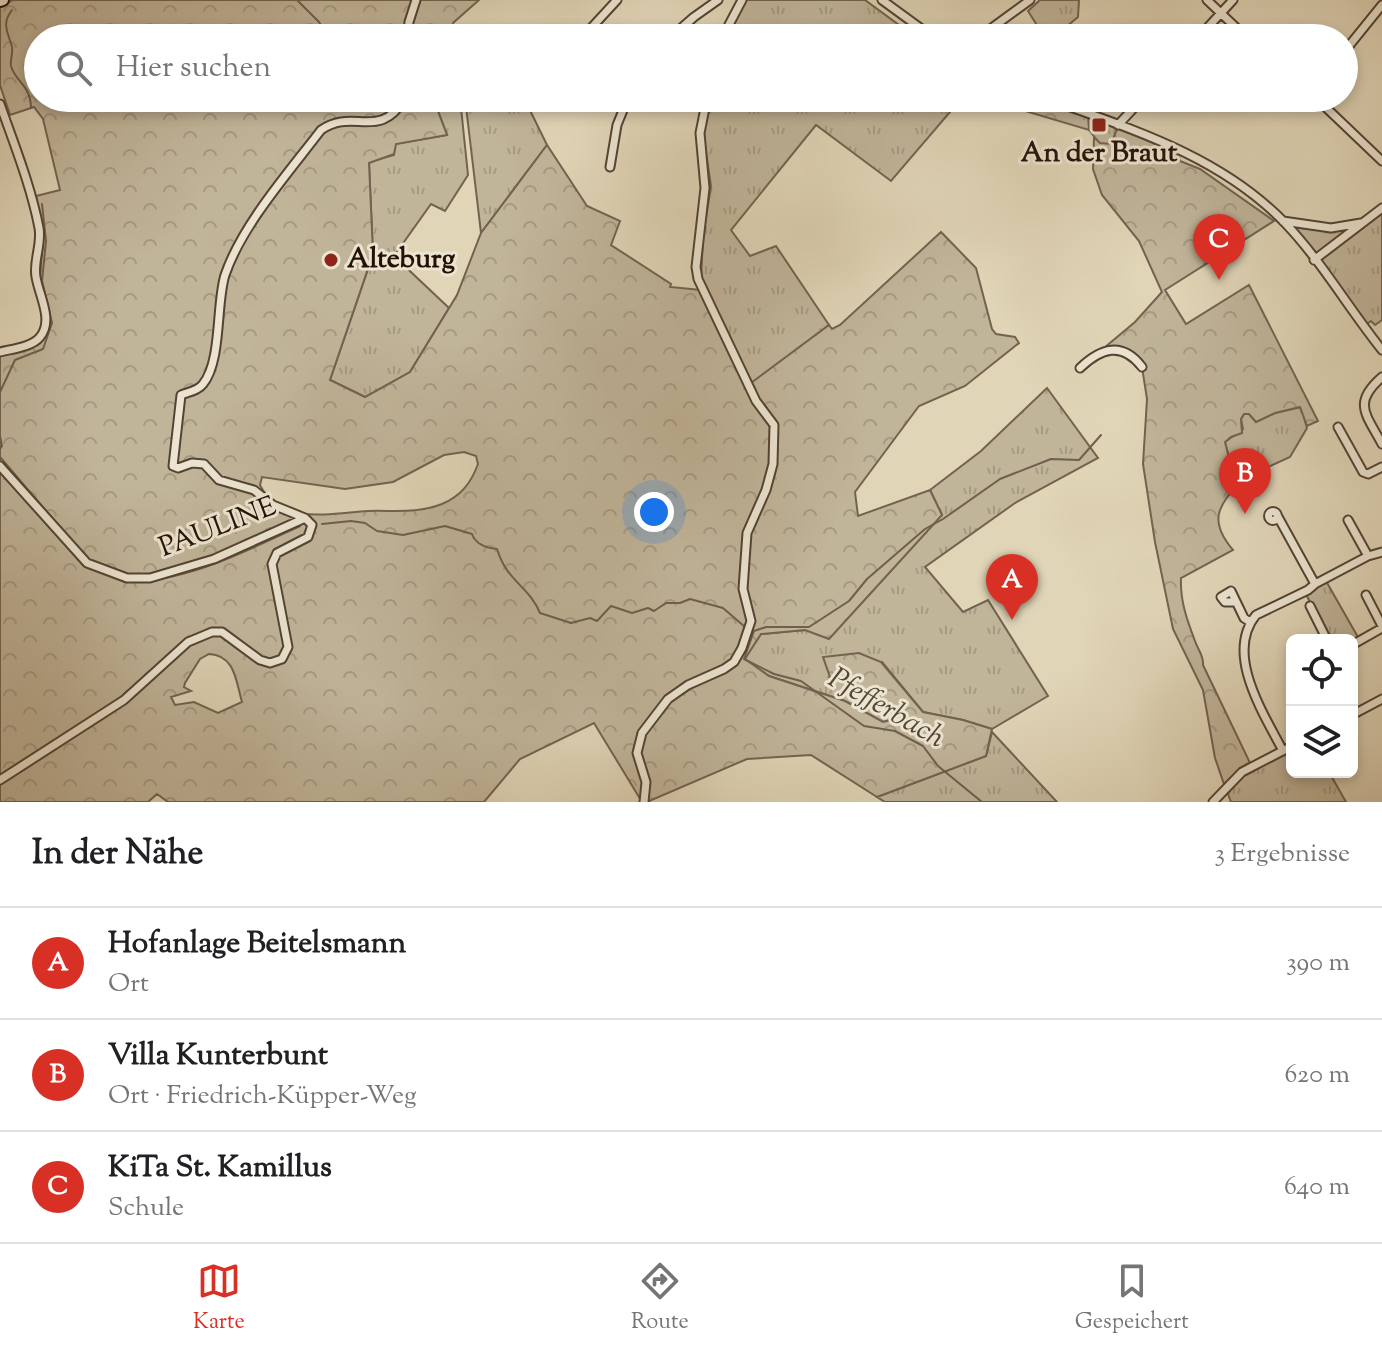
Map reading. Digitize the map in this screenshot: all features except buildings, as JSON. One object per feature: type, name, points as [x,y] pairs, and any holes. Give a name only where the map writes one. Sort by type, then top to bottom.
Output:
[{"type":"street","points":[[409,24],[416,0]]},
{"type":"street","points":[[595,24],[617,0]]},
{"type":"street","points":[[688,24],[718,0]]},
{"type":"street","points":[[729,24],[742,0]]},
{"type":"street","points":[[882,0],[915,24]]},
{"type":"street","points":[[997,24],[1030,0]]},
{"type":"street","points":[[1207,0],[1231,24]]},
{"type":"street","points":[[1211,24],[1233,0]]},
{"type":"street","points":[[1358,35],[1382,5]]},
{"type":"street","points":[[0,104],[39,228],[40,246],[35,275],[46,319],[43,332],[36,341],[0,352]]},
{"type":"street","points":[[0,780],[124,700],[188,642],[212,632],[224,633],[260,660],[270,663],[282,659],[288,647],[272,564],[277,553],[303,540],[312,525],[305,518],[273,505],[254,490],[219,480],[204,464],[173,466],[181,395],[201,387],[207,377],[218,335],[225,277],[252,224],[321,130],[332,123],[344,121],[378,123],[395,112]]},
{"type":"street","points":[[610,167],[622,112]]},
{"type":"street","points":[[644,802],[646,782],[637,753],[642,733],[668,699],[688,685],[724,669],[734,662],[742,648],[751,621],[743,589],[746,539],[771,477],[774,425],[756,401],[698,279],[696,267],[705,188],[700,133],[704,112]]},
{"type":"street","points":[[1083,112],[1197,156],[1230,176],[1283,221],[1382,350]]},
{"type":"street","points":[[1118,125],[1130,112]]},
{"type":"street","points":[[1331,112],[1382,161]]},
{"type":"street","points":[[1314,260],[1382,208]]},
{"type":"street","points":[[1283,221],[1331,228],[1363,223]]},
{"type":"street","points":[[1080,368],[1098,354],[1115,350],[1130,353],[1142,367]]},
{"type":"street","points":[[1382,377],[1367,391],[1363,402],[1365,413],[1382,444]]},
{"type":"street","points":[[1338,427],[1363,472],[1368,474],[1382,467]]},
{"type":"street","name":"PAULINE","points":[[0,466],[87,563],[127,578],[150,578],[214,559],[305,518]]},
{"type":"street","points":[[1277,515],[1315,584]]},
{"type":"street","points":[[1348,520],[1368,556]]},
{"type":"street","points":[[1283,751],[1258,703],[1248,673],[1244,645],[1250,622],[1256,615],[1368,556],[1382,552]]},
{"type":"street","points":[[1358,641],[1382,627],[1366,595]]},
{"type":"street","points":[[1235,602],[1250,622]]},
{"type":"street","points":[[1310,606],[1324,634]]},
{"type":"street","points":[[1358,712],[1382,699]]},
{"type":"street","points":[[1213,802],[1242,772],[1286,749]]},
{"type":"green space","points":[[13,0],[479,0],[453,24],[24,24],[24,110],[10,115],[0,85],[0,6]]},
{"type":"green space","points":[[746,0],[865,0],[898,24],[734,24]]},
{"type":"green space","points":[[1040,0],[1079,0],[1078,17],[1070,24],[1036,24],[1028,11]]},
{"type":"green space","points":[[38,112],[438,112],[447,135],[396,144],[394,154],[369,163],[373,254],[330,380],[365,397],[410,372],[457,295],[481,233],[547,145],[587,206],[620,221],[611,245],[671,284],[670,287],[701,290],[747,386],[829,325],[832,329],[840,325],[941,232],[976,268],[992,329],[996,334],[1015,337],[1019,343],[965,386],[919,406],[855,492],[858,516],[930,490],[942,515],[829,639],[805,630],[761,634],[745,659],[769,676],[845,701],[883,722],[895,719],[877,696],[830,677],[823,657],[859,653],[881,662],[923,712],[992,729],[986,756],[877,797],[811,755],[747,759],[642,802],[594,723],[520,759],[484,802],[168,802],[157,794],[148,802],[0,802],[0,354],[37,344],[47,306],[40,277],[43,240],[36,196],[60,190],[43,119]],"holes":[[[464,452],[476,456],[478,464],[460,493],[449,501],[423,509],[323,514],[293,512],[280,507],[260,485],[262,477],[345,489],[393,482],[444,455]],[[209,654],[218,655],[233,670],[242,702],[218,713],[194,702],[175,705],[171,697],[191,691],[184,687],[185,683],[200,659]]]},
{"type":"green space","points":[[438,112],[461,112],[468,175],[445,211],[431,204],[394,256],[449,308],[410,372],[365,397],[330,380],[373,254],[369,162],[394,155],[395,144],[447,135]]},
{"type":"green space","points":[[467,112],[531,112],[547,145],[481,233]]},
{"type":"green space","points":[[707,112],[950,112],[891,181],[816,125],[731,230],[750,256],[776,246],[829,325],[752,384],[701,279],[703,237],[711,186],[703,133]]},
{"type":"green space","points":[[1028,112],[1083,112],[1088,115],[1089,130]]},
{"type":"green space","points":[[1088,115],[1118,127],[1111,144],[1100,144],[1089,130]]},
{"type":"green space","points":[[1118,127],[1177,149],[1180,161],[1200,169],[1274,221],[1165,290],[1186,324],[1249,285],[1318,421],[1307,426],[1300,407],[1256,422],[1249,414],[1244,414],[1241,419],[1242,433],[1225,442],[1230,462],[1242,479],[1222,505],[1218,521],[1233,550],[1181,578],[1185,610],[1203,665],[1251,765],[1225,787],[1215,758],[1203,690],[1173,629],[1155,542],[1143,464],[1147,399],[1142,367],[1116,349],[1104,348],[1135,322],[1162,292],[1139,241],[1102,195],[1093,169],[1094,137],[1100,143],[1111,144]]},
{"type":"green space","points":[[1382,212],[1382,320],[1375,325],[1371,321],[1364,326],[1291,227],[1355,229]]},
{"type":"green space","points":[[1047,388],[1098,458],[1015,503],[925,567],[963,612],[988,600],[1048,696],[992,729],[923,712],[882,662],[830,677],[868,691],[884,702],[895,719],[883,722],[845,701],[769,676],[744,659],[761,634],[805,630],[942,515],[930,490],[981,451]]},
{"type":"green space","points":[[1301,407],[1307,428],[1290,457],[1242,479],[1230,462],[1225,442],[1243,429],[1241,419],[1244,414],[1249,414],[1256,422],[1275,413]]},
{"type":"green space","points":[[1326,581],[1356,634],[1326,634],[1306,594]]},
{"type":"green space","points":[[992,732],[1057,802],[885,802],[877,797],[986,756]]},
{"type":"green space","points":[[1286,750],[1286,778],[1332,778],[1346,802],[1231,802],[1226,789],[1234,780]]},
{"type":"waterway","points":[[297,0],[320,24]]},
{"type":"waterway","name":"Pfefferbach","points":[[12,10],[6,24],[12,47],[11,66],[24,86]]},
{"type":"waterway","name":"Pfefferbach","points":[[0,392],[15,360],[43,349],[52,323],[42,281],[46,241],[42,204]]},
{"type":"waterway","points":[[982,802],[938,766],[923,746],[895,731],[864,726],[801,681],[774,674],[744,659],[754,631],[766,627],[809,627],[849,601],[867,579],[925,529],[1000,479],[1051,459],[1079,460],[1101,435]]},
{"type":"waterway","name":"Pfefferbach","points":[[0,436],[0,449]]},
{"type":"waterway","name":"Pfefferbach","points":[[0,457],[64,532]]},
{"type":"waterway","name":"Pfefferbach","points":[[322,524],[351,521],[365,523],[377,531],[403,535],[445,526],[472,534],[482,545],[497,549],[506,569],[530,596],[540,613],[571,623],[590,618],[597,621],[611,606],[632,613],[648,608],[654,611],[666,603],[690,599],[723,608],[745,627]]},
{"type":"waterway","name":"Pfefferbach","points":[[124,582],[147,581],[193,571],[300,526]]},
{"type":"place","name":"An der Braut","points":[[1099,125]]},
{"type":"place","name":"Alteburg","points":[[331,260]]},
{"type":"place","name":"KiTa St. Kamillus","points":[[1219,280]]},
{"type":"place","name":"Villa Kunterbunt","points":[[1245,514]]},
{"type":"place","name":"Hofanlage Beitelsmann","points":[[1012,620]]}]
